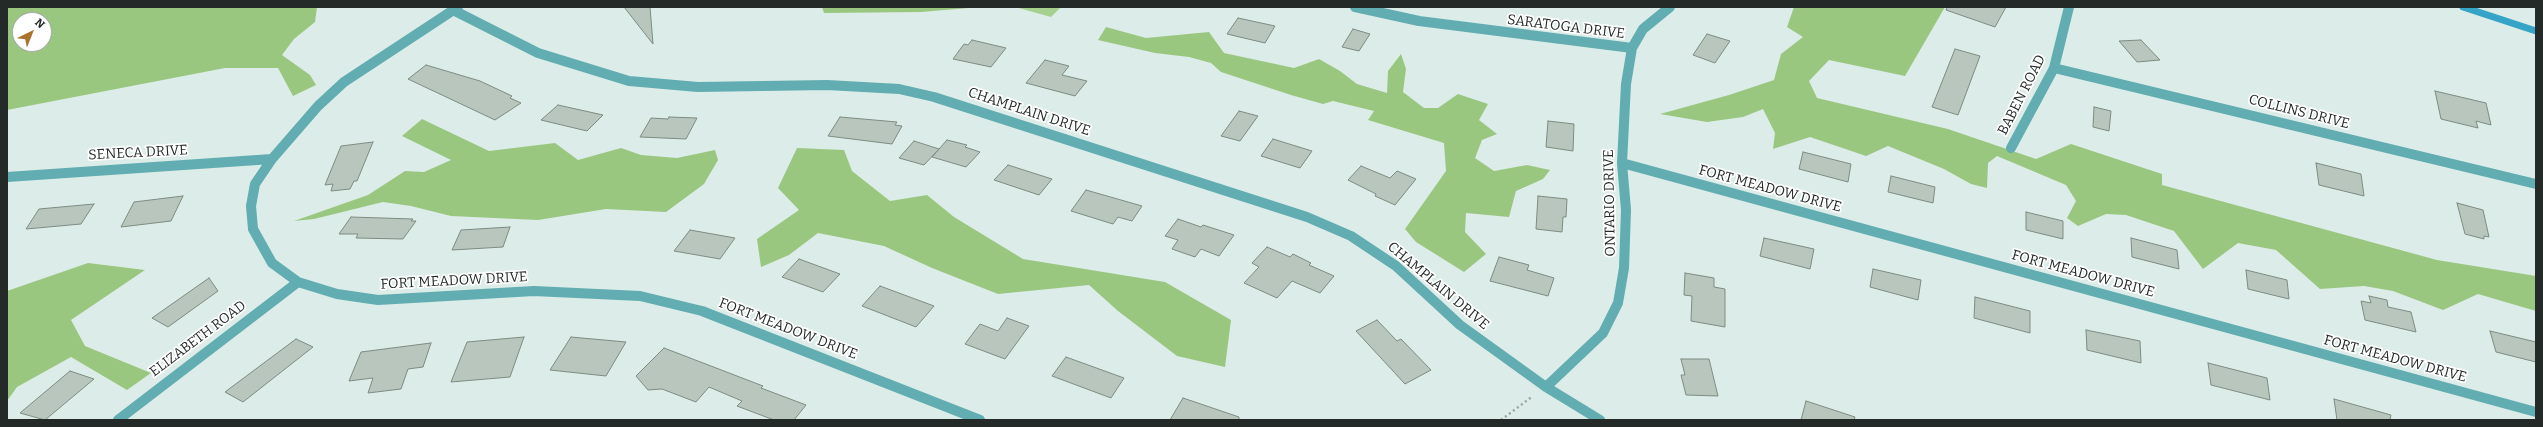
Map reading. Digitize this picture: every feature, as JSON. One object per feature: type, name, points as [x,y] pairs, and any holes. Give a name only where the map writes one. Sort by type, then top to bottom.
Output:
[{"type":"street","name":"SARATOGA DRIVE","points":[[1354,7],[1419,21],[1632,48]]},
{"type":"street","name":"ONTARIO DRIVE","points":[[1546,387],[1603,333],[1618,303],[1624,268],[1626,210],[1622,163],[1626,84],[1632,48],[1643,29],[1670,7]]},
{"type":"street","name":"BABEN ROAD","points":[[2011,148],[2054,68],[2069,7]]},
{"type":"street","name":"FORT MEADOW DRIVE","points":[[455,9],[388,51],[344,82],[318,106],[272,159],[255,184],[251,206],[253,229],[272,263],[298,282],[337,294],[378,300],[534,291],[640,296],[702,311],[980,420]]},
{"type":"street","name":"CHAMPLAIN DRIVE","points":[[455,9],[538,53],[629,81],[698,87],[827,85],[899,89],[934,96],[1307,217],[1351,236],[1396,266],[1460,325],[1546,387],[1600,420]]},
{"type":"street","name":"COLLINS DRIVE","points":[[2054,68],[2536,184]]},
{"type":"street","name":"SENECA DRIVE","points":[[7,177],[272,159]]},
{"type":"street","name":"FORT MEADOW DRIVE","points":[[1622,163],[2536,412]]},
{"type":"street","name":"ELIZABETH ROAD","points":[[118,420],[298,282]]},
{"type":"path","points":[[1501,420],[1546,387]]},
{"type":"green space","points":[[7,7],[317,7],[315,22],[294,39],[282,55],[310,75],[316,85],[293,96],[278,68],[225,68],[7,110]]},
{"type":"green space","points":[[822,7],[981,7],[921,12],[824,13]]},
{"type":"green space","points":[[1015,7],[1061,7],[1051,17]]},
{"type":"green space","points":[[1794,7],[1945,7],[1905,76],[1829,60],[1809,81],[1817,98],[1948,129],[2036,159],[2071,144],[2162,174],[2162,185],[2437,260],[2536,276],[2536,311],[2478,294],[2443,310],[2393,291],[2364,286],[2320,289],[2276,250],[2238,243],[2203,269],[2174,231],[2126,215],[2106,214],[2078,226],[2067,218],[2076,201],[2066,185],[1997,156],[1988,163],[1987,188],[1971,184],[1944,169],[1888,146],[1866,156],[1810,137],[1773,149],[1775,133],[1763,109],[1743,117],[1707,122],[1660,114],[1729,95],[1774,80],[1781,54],[1803,37],[1787,27]]},
{"type":"green space","points":[[1106,27],[1146,38],[1209,32],[1224,53],[1294,68],[1319,59],[1340,71],[1357,84],[1387,93],[1388,71],[1401,54],[1406,69],[1403,92],[1424,108],[1438,108],[1458,94],[1488,104],[1479,120],[1497,134],[1482,140],[1475,158],[1494,171],[1527,165],[1550,170],[1543,179],[1516,191],[1509,217],[1466,213],[1465,232],[1486,254],[1464,272],[1416,242],[1405,229],[1446,171],[1444,143],[1368,120],[1374,111],[1333,101],[1323,104],[1291,95],[1221,72],[1211,63],[1189,57],[1155,53],[1098,40]]},
{"type":"green space","points":[[422,119],[489,151],[555,143],[578,160],[621,148],[641,155],[677,158],[715,150],[718,160],[704,184],[666,212],[606,209],[538,220],[451,216],[411,206],[383,202],[314,219],[294,221],[368,195],[405,171],[424,172],[451,160],[402,136]]},
{"type":"green space","points":[[797,148],[844,150],[852,171],[890,201],[927,195],[954,217],[1023,259],[1165,282],[1231,320],[1225,367],[1177,356],[1118,311],[1089,285],[998,294],[932,268],[884,246],[818,233],[789,255],[761,267],[757,239],[799,210],[778,188]]},
{"type":"green space","points":[[88,263],[145,270],[71,320],[85,346],[151,373],[127,390],[71,357],[17,387],[7,401],[7,291]]},
{"type":"building","points":[[624,7],[650,7],[653,44]]},
{"type":"building","points":[[1947,7],[2006,7],[1995,27],[1946,10]]},
{"type":"building","points":[[1238,18],[1275,26],[1265,43],[1227,34]]},
{"type":"building","points":[[1353,29],[1370,34],[1359,51],[1342,47]]},
{"type":"building","points":[[1707,34],[1730,41],[1715,63],[1693,55]]},
{"type":"building","points":[[972,40],[1006,48],[991,67],[953,59],[964,44],[968,45]]},
{"type":"building","points":[[2141,40],[2160,60],[2137,62],[2119,41]]},
{"type":"building","points":[[1955,49],[1980,56],[1958,115],[1932,107]]},
{"type":"building","points":[[1045,60],[1069,66],[1062,75],[1087,81],[1075,96],[1026,83]]},
{"type":"building","points":[[426,65],[480,81],[512,96],[510,98],[521,103],[495,120],[408,79]]},
{"type":"building","points":[[2435,91],[2486,103],[2491,125],[2476,121],[2478,128],[2441,119]]},
{"type":"building","points":[[558,105],[603,115],[587,131],[541,120]]},
{"type":"building","points":[[2094,107],[2111,111],[2109,131],[2093,127]]},
{"type":"building","points":[[1239,111],[1258,116],[1240,141],[1221,136]]},
{"type":"building","points":[[669,117],[697,118],[686,139],[640,137],[651,118],[668,119]]},
{"type":"building","points":[[840,117],[897,122],[895,125],[902,126],[892,144],[828,136]]},
{"type":"building","points":[[1548,121],[1574,124],[1573,151],[1546,147]]},
{"type":"building","points":[[1273,139],[1312,151],[1300,168],[1261,156]]},
{"type":"building","points":[[947,140],[967,145],[965,147],[980,152],[966,167],[932,157]]},
{"type":"building","points":[[914,141],[939,149],[924,165],[899,158]]},
{"type":"building","points":[[373,142],[357,181],[354,181],[350,189],[331,191],[333,184],[325,185],[341,146]]},
{"type":"building","points":[[1803,152],[1851,164],[1848,182],[1799,169]]},
{"type":"building","points":[[2316,163],[2361,174],[2364,196],[2319,185]]},
{"type":"building","points":[[1008,165],[1052,179],[1039,195],[994,180]]},
{"type":"building","points":[[1361,166],[1390,178],[1397,171],[1416,179],[1395,205],[1375,196],[1376,194],[1348,180]]},
{"type":"building","points":[[1891,176],[1935,187],[1933,203],[1888,192]]},
{"type":"building","points":[[1086,190],[1142,206],[1132,221],[1118,217],[1113,224],[1071,211]]},
{"type":"building","points":[[183,196],[171,221],[121,227],[134,202]]},
{"type":"building","points":[[1538,196],[1567,199],[1566,217],[1563,217],[1562,232],[1536,229]]},
{"type":"building","points":[[2457,203],[2483,210],[2489,237],[2484,236],[2484,239],[2465,234]]},
{"type":"building","points":[[94,204],[81,224],[26,229],[39,209]]},
{"type":"building","points":[[2026,212],[2063,221],[2063,239],[2026,230]]},
{"type":"building","points":[[351,217],[413,219],[411,221],[416,221],[403,239],[356,238],[358,234],[339,234]]},
{"type":"building","points":[[1178,219],[1201,227],[1203,225],[1234,235],[1219,256],[1201,249],[1195,257],[1172,249],[1178,240],[1165,236]]},
{"type":"building","points":[[510,227],[503,247],[452,250],[461,230]]},
{"type":"building","points":[[690,230],[735,238],[720,259],[674,251]]},
{"type":"building","points":[[1764,238],[1814,249],[1810,269],[1760,256]]},
{"type":"building","points":[[2131,238],[2177,250],[2179,269],[2132,257]]},
{"type":"building","points":[[1267,247],[1290,257],[1293,254],[1311,263],[1309,265],[1334,276],[1320,293],[1292,281],[1277,298],[1244,283],[1259,267],[1252,263]]},
{"type":"building","points":[[1499,257],[1529,265],[1527,270],[1554,278],[1548,296],[1490,281]]},
{"type":"building","points":[[799,259],[840,274],[823,292],[782,277]]},
{"type":"building","points":[[1873,269],[1921,280],[1918,300],[1870,287]]},
{"type":"building","points":[[2246,270],[2287,280],[2289,299],[2248,289]]},
{"type":"building","points":[[1685,273],[1714,278],[1714,287],[1725,289],[1725,327],[1691,321],[1692,296],[1684,295]]},
{"type":"building","points":[[209,278],[218,291],[168,327],[152,318]]},
{"type":"building","points":[[880,286],[934,306],[916,327],[862,306]]},
{"type":"building","points":[[2369,296],[2387,300],[2388,307],[2411,312],[2416,332],[2365,320],[2361,301],[2371,303]]},
{"type":"building","points":[[1975,297],[2030,311],[2030,333],[1974,318]]},
{"type":"building","points":[[1007,318],[1029,326],[1005,359],[965,344],[980,324],[998,331]]},
{"type":"building","points":[[1377,320],[1397,341],[1401,339],[1431,370],[1405,384],[1356,331]]},
{"type":"building","points":[[2086,330],[2140,341],[2141,363],[2087,350]]},
{"type":"building","points":[[2490,331],[2536,342],[2536,362],[2496,352]]},
{"type":"building","points":[[524,337],[510,377],[451,382],[467,342]]},
{"type":"building","points":[[571,337],[626,342],[606,376],[550,370]]},
{"type":"building","points":[[296,339],[313,347],[243,402],[225,392]]},
{"type":"building","points":[[431,343],[423,367],[408,369],[401,389],[368,393],[373,378],[349,381],[361,352]]},
{"type":"building","points":[[664,348],[763,386],[761,388],[806,405],[794,420],[774,420],[737,406],[742,401],[709,387],[696,402],[662,389],[648,390],[636,376]]},
{"type":"building","points":[[1066,357],[1124,378],[1111,398],[1052,376]]},
{"type":"building","points":[[1681,359],[1709,359],[1718,396],[1686,395],[1681,375],[1685,375]]},
{"type":"building","points":[[2208,363],[2267,378],[2270,400],[2211,385]]},
{"type":"building","points":[[70,371],[94,379],[45,420],[20,413]]},
{"type":"building","points":[[1183,398],[1239,417],[1239,420],[1170,420]]},
{"type":"building","points":[[2334,399],[2391,415],[2390,420],[2337,420]]},
{"type":"building","points":[[1806,401],[1855,417],[1854,420],[1801,420]]},
{"type":"waterway","points":[[2463,7],[2536,31]]}]
